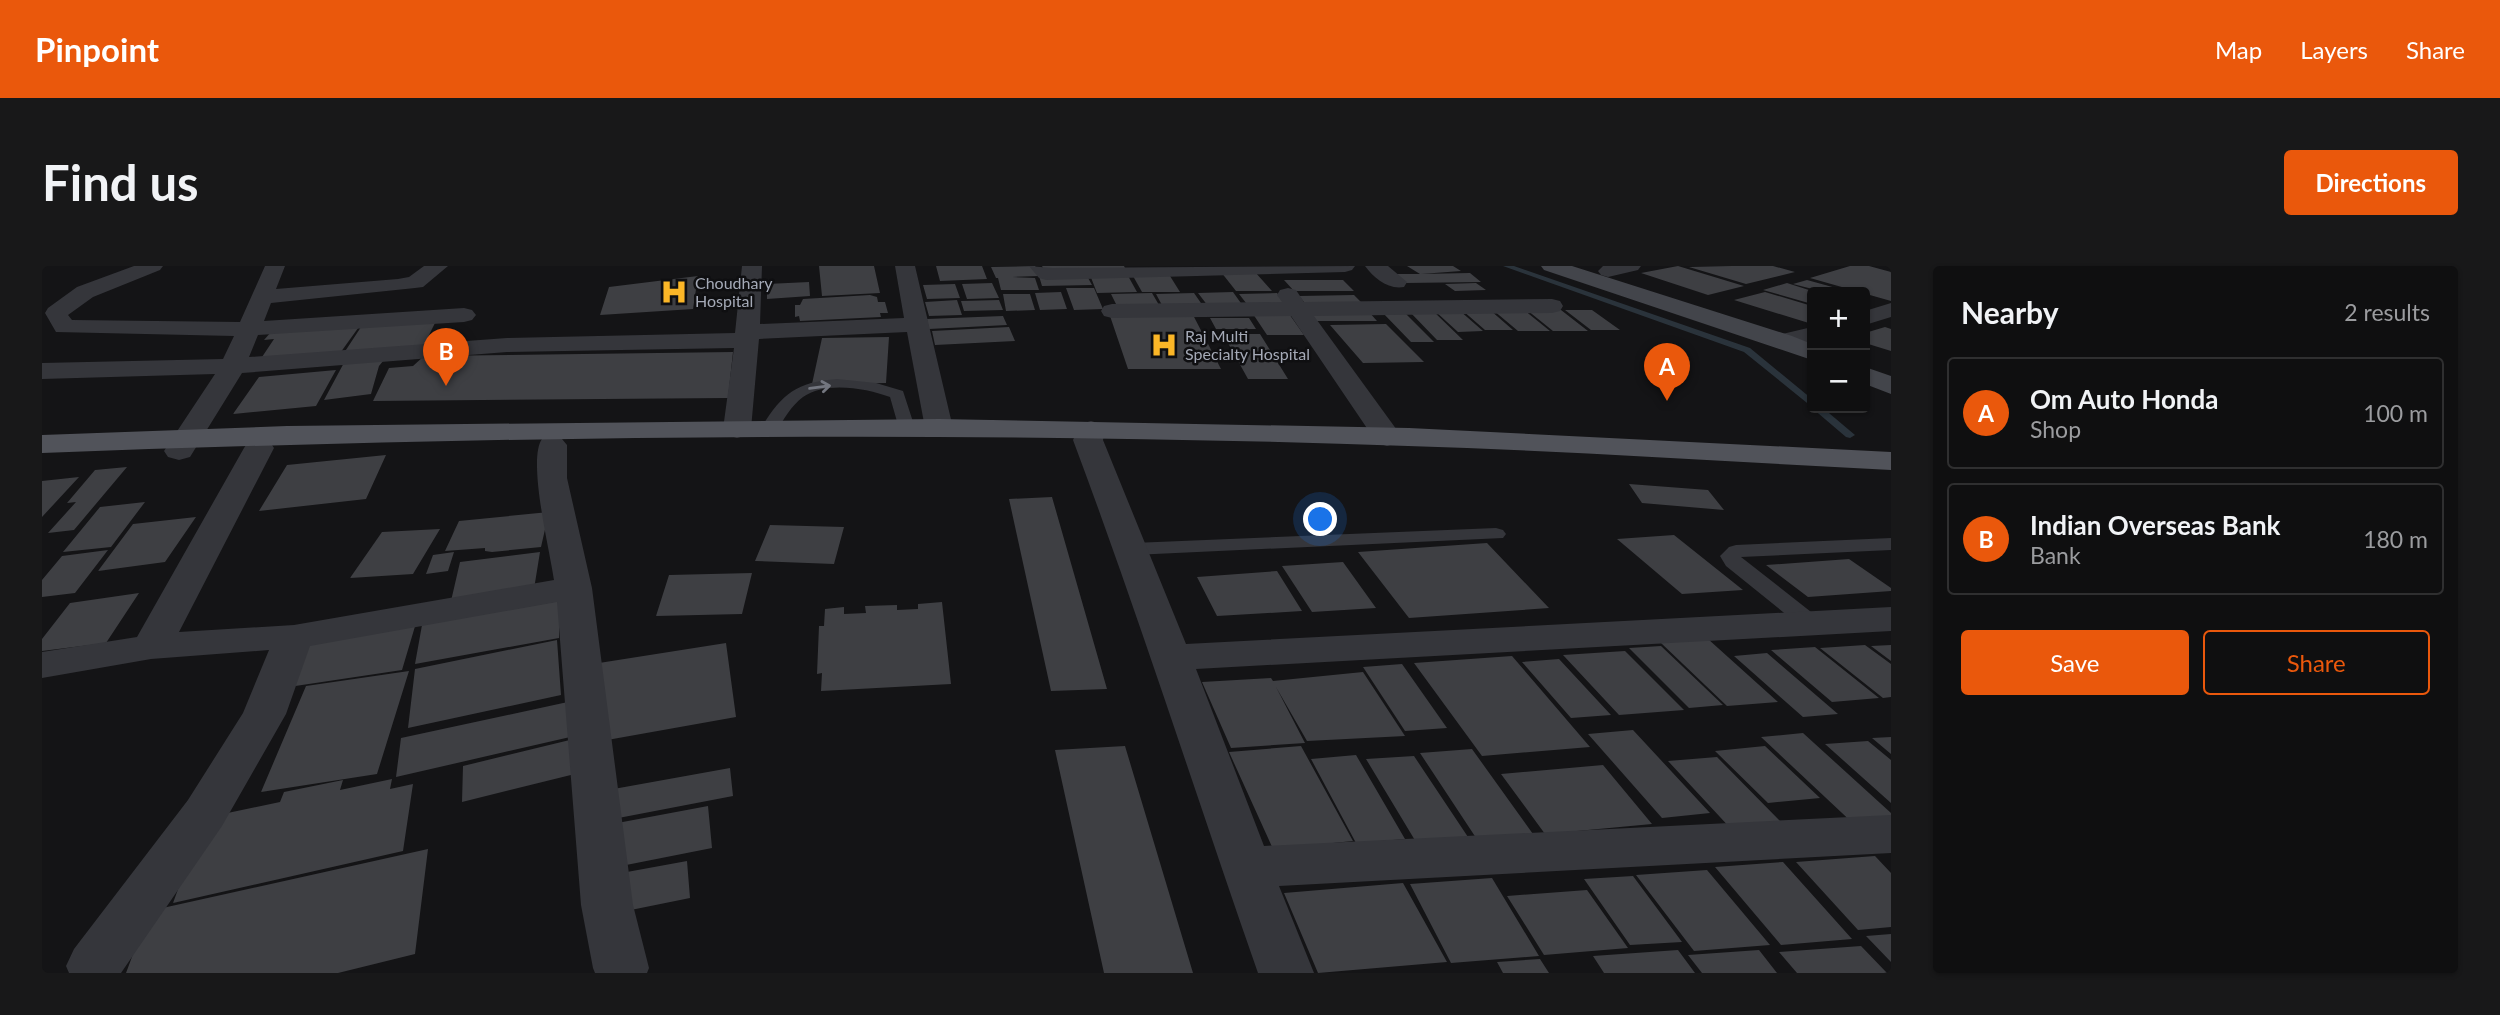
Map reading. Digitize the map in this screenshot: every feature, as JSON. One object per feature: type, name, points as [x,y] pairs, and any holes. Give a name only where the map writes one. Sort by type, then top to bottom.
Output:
[{"type":"main road","points":[[1550,266],[1783,341]]},
{"type":"main road","points":[[1599,269],[1807,337]]},
{"type":"main road","points":[[1870,354],[1891,361]]},
{"type":"main road","points":[[1870,377],[1891,386]]},
{"type":"main road","points":[[42,443],[183,444],[770,428],[939,428],[1891,471]]},
{"type":"main road","points":[[42,457],[183,444],[259,448],[933,444],[1090,435],[1387,437],[1891,461]]},
{"type":"street","points":[[153,266],[85,292],[56,313],[65,327],[248,329],[464,315]]},
{"type":"street","points":[[183,444],[233,366],[275,266]]},
{"type":"street","points":[[262,297],[398,285],[415,282],[438,266]]},
{"type":"street","points":[[737,429],[752,266]]},
{"type":"street","points":[[905,266],[939,428]]},
{"type":"street","points":[[1039,266],[1046,274],[1345,266]]},
{"type":"street","points":[[1376,266],[1396,282]]},
{"type":"street","points":[[1599,269],[1631,266]]},
{"type":"street","points":[[1266,267],[1387,437]]},
{"type":"street","points":[[1112,311],[1552,306]]},
{"type":"street","points":[[1870,316],[1891,310]]},
{"type":"street","points":[[42,371],[233,366],[507,345],[747,336],[917,326]]},
{"type":"street","points":[[1783,341],[1807,339]]},
{"type":"street","points":[[1090,435],[1245,867],[1286,973]]},
{"type":"street","points":[[552,445],[551,478],[574,587],[607,905],[621,968]]},
{"type":"street","points":[[151,647],[259,448]]},
{"type":"street","points":[[42,665],[151,647],[234,639],[293,637],[574,587]]},
{"type":"street","points":[[1171,658],[1891,619]]},
{"type":"street","points":[[82,971],[205,813],[264,714],[293,637]]},
{"type":"street","points":[[1245,867],[1887,838]]},
{"type":"lane","points":[[770,428],[779,412],[803,390],[820,386],[858,385],[871,385],[897,394],[906,428]]},
{"type":"lane","points":[[1133,549],[1496,534]]},
{"type":"lane","points":[[1812,624],[1733,562],[1730,556],[1736,551],[1891,544]]},
{"type":"building","points":[[819,266],[874,266],[880,293],[822,296]]},
{"type":"building","points":[[936,266],[982,266],[987,279],[940,281]]},
{"type":"building","points":[[1035,266],[1041,276],[1087,276],[1092,285],[1042,286],[1039,276],[1012,277],[1035,278],[1039,290],[1001,290],[991,267]]},
{"type":"building","points":[[1042,266],[1124,266],[1126,270],[1046,273]]},
{"type":"building","points":[[1407,266],[1453,266],[1461,271],[1421,274],[1470,273],[1481,282],[1405,283],[1395,274],[1420,274]]},
{"type":"building","points":[[1678,266],[1744,286],[1708,295],[1641,273]]},
{"type":"building","points":[[1773,266],[1795,272],[1746,284],[1689,267]]},
{"type":"building","points":[[1850,266],[1869,266],[1891,272],[1891,301],[1870,295],[1870,287],[1842,287],[1810,278]]},
{"type":"building","points":[[1221,272],[1255,272],[1272,291],[1236,291]]},
{"type":"building","points":[[1127,274],[1137,292],[1097,293],[1090,275]]},
{"type":"building","points":[[698,276],[693,309],[600,315],[609,287]]},
{"type":"building","points":[[1133,276],[1170,276],[1180,292],[1142,292]]},
{"type":"building","points":[[1284,280],[1343,280],[1354,291],[1294,291]]},
{"type":"building","points":[[1807,280],[1832,287],[1807,288],[1793,284]]},
{"type":"building","points":[[809,282],[810,296],[767,299],[767,284]]},
{"type":"building","points":[[992,283],[999,298],[967,299],[962,284]]},
{"type":"building","points":[[1476,283],[1486,290],[1455,291],[1445,284]]},
{"type":"building","points":[[1787,283],[1807,289],[1807,303],[1763,290]]},
{"type":"building","points":[[955,284],[960,298],[927,299],[923,285]]},
{"type":"building","points":[[1066,288],[1094,288],[1103,309],[1074,310]]},
{"type":"building","points":[[1061,292],[1067,309],[1040,310],[1035,293]]},
{"type":"building","points":[[1233,292],[1243,306],[1208,306],[1198,293]]},
{"type":"building","points":[[1765,292],[1807,305],[1807,322],[1734,300]]},
{"type":"building","points":[[1152,293],[1159,305],[1117,306],[1111,294]]},
{"type":"building","points":[[1194,293],[1203,306],[1163,307],[1156,294]]},
{"type":"building","points":[[1277,293],[1289,307],[1250,308],[1239,294]]},
{"type":"building","points":[[1003,294],[1030,294],[1035,310],[1006,311]]},
{"type":"building","points":[[870,295],[877,297],[878,302],[885,302],[888,313],[880,313],[881,317],[800,321],[799,316],[795,317],[795,305],[800,305],[803,299]]},
{"type":"building","points":[[1354,295],[1367,308],[1310,309],[1299,296]]},
{"type":"building","points":[[957,300],[962,315],[929,316],[925,302]]},
{"type":"building","points":[[999,300],[1003,310],[964,311],[961,301]]},
{"type":"building","points":[[1408,310],[1432,310],[1463,340],[1437,340]]},
{"type":"building","points":[[1459,310],[1483,331],[1458,332],[1435,311]]},
{"type":"building","points":[[1462,310],[1490,310],[1513,330],[1485,330]]},
{"type":"building","points":[[1493,310],[1524,310],[1550,331],[1518,331]]},
{"type":"building","points":[[1527,310],[1561,310],[1588,331],[1553,331]]},
{"type":"building","points":[[1565,310],[1592,310],[1620,330],[1591,330]]},
{"type":"building","points":[[1251,311],[1287,311],[1304,335],[1267,335]]},
{"type":"building","points":[[1381,311],[1403,311],[1434,342],[1411,342]]},
{"type":"building","points":[[1306,312],[1369,312],[1377,321],[1313,321]]},
{"type":"building","points":[[1109,313],[1192,313],[1221,369],[1128,369]]},
{"type":"building","points":[[1003,316],[1007,325],[929,329],[927,319]]},
{"type":"building","points":[[1210,318],[1249,318],[1256,329],[1216,329]]},
{"type":"building","points":[[436,321],[422,349],[342,356],[361,327]]},
{"type":"building","points":[[361,324],[338,356],[262,357],[274,339],[264,340],[271,332]]},
{"type":"building","points":[[1386,324],[1424,362],[1363,363],[1330,325]]},
{"type":"building","points":[[1009,327],[1015,341],[935,345],[932,331]]},
{"type":"building","points":[[1885,327],[1891,329],[1891,351],[1870,345],[1870,332]]},
{"type":"building","points":[[1223,334],[1260,334],[1288,379],[1248,379]]},
{"type":"building","points":[[889,337],[886,383],[812,384],[822,338]]},
{"type":"building","points":[[733,352],[728,398],[373,401],[389,368],[413,366],[424,356]]},
{"type":"building","points":[[388,355],[379,366],[371,394],[324,400],[346,359]]},
{"type":"building","points":[[336,370],[316,406],[233,414],[259,377]]},
{"type":"building","points":[[386,455],[366,499],[259,511],[287,465]]},
{"type":"building","points":[[127,467],[74,530],[48,533],[76,502],[67,503],[95,470]]},
{"type":"building","points":[[79,477],[42,517],[42,481]]},
{"type":"building","points":[[1629,484],[1708,490],[1724,510],[1642,503]]},
{"type":"building","points":[[1052,497],[1107,689],[1051,691],[1009,499]]},
{"type":"building","points":[[145,502],[111,547],[63,552],[100,507]]},
{"type":"building","points":[[549,512],[541,547],[492,552],[485,551],[485,548],[445,551],[459,521]]},
{"type":"building","points":[[196,517],[165,562],[98,571],[133,524]]},
{"type":"building","points":[[770,525],[844,527],[834,564],[755,561]]},
{"type":"building","points":[[440,529],[413,574],[350,578],[382,532]]},
{"type":"building","points":[[1674,535],[1743,590],[1682,594],[1617,539]]},
{"type":"building","points":[[1487,543],[1549,608],[1409,618],[1358,552]]},
{"type":"building","points":[[108,550],[75,593],[42,597],[42,580],[62,556]]},
{"type":"building","points":[[454,552],[448,571],[426,574],[433,555]]},
{"type":"building","points":[[540,552],[534,589],[451,601],[460,562]]},
{"type":"building","points":[[1849,559],[1891,588],[1891,591],[1808,597],[1766,565]]},
{"type":"building","points":[[1343,562],[1376,608],[1312,612],[1282,566]]},
{"type":"building","points":[[1277,571],[1302,611],[1217,616],[1197,577]]},
{"type":"building","points":[[752,573],[742,614],[656,616],[669,575]]},
{"type":"building","points":[[139,593],[106,643],[42,651],[42,639],[70,603]]},
{"type":"building","points":[[559,601],[559,638],[415,664],[422,625]]},
{"type":"building","points":[[942,602],[951,684],[821,691],[822,673],[817,674],[819,626],[824,626],[825,609],[844,607],[844,614],[866,613],[865,606],[897,605],[897,610],[918,609],[918,604]]},
{"type":"building","points":[[416,623],[402,670],[282,688],[303,639]]},
{"type":"building","points":[[1708,639],[1778,702],[1727,706],[1661,643]]},
{"type":"building","points":[[557,640],[561,695],[408,728],[415,669]]},
{"type":"building","points":[[726,643],[736,717],[596,742],[599,663]]},
{"type":"building","points":[[1865,645],[1891,664],[1891,697],[1883,698],[1820,648]]},
{"type":"building","points":[[1891,645],[1891,661],[1871,646]]},
{"type":"building","points":[[1661,646],[1723,705],[1689,708],[1629,648]]},
{"type":"building","points":[[1815,647],[1879,698],[1832,702],[1771,650]]},
{"type":"building","points":[[1625,651],[1684,710],[1619,715],[1563,655]]},
{"type":"building","points":[[1767,653],[1838,714],[1803,717],[1734,656]]},
{"type":"building","points":[[1512,656],[1590,747],[1482,756],[1414,663]]},
{"type":"building","points":[[1559,659],[1611,715],[1571,718],[1522,662]]},
{"type":"building","points":[[1402,664],[1447,728],[1405,731],[1363,667]]},
{"type":"building","points":[[409,671],[377,774],[261,792],[306,686]]},
{"type":"building","points":[[1363,672],[1405,736],[1307,741],[1276,687],[1305,743],[1231,748],[1202,682],[1271,678],[1273,681]]},
{"type":"building","points":[[577,700],[579,735],[396,777],[401,738]]},
{"type":"building","points":[[1633,730],[1710,813],[1662,818],[1588,734]]},
{"type":"building","points":[[1803,733],[1891,813],[1891,825],[1858,828],[1761,737]]},
{"type":"building","points":[[1891,737],[1891,754],[1872,738]]},
{"type":"building","points":[[578,738],[583,772],[462,802],[463,766]]},
{"type":"building","points":[[1868,741],[1891,760],[1891,803],[1825,744]]},
{"type":"building","points":[[1125,746],[1193,973],[1104,973],[1055,750]]},
{"type":"building","points":[[1301,746],[1353,841],[1273,849],[1229,752]]},
{"type":"building","points":[[1765,746],[1820,798],[1768,803],[1715,751]]},
{"type":"building","points":[[1472,749],[1543,848],[1486,853],[1420,753]]},
{"type":"building","points":[[1356,755],[1405,839],[1356,843],[1311,759]]},
{"type":"building","points":[[1414,756],[1468,837],[1416,842],[1366,759]]},
{"type":"building","points":[[1717,757],[1786,827],[1733,831],[1668,761]]},
{"type":"building","points":[[1603,765],[1652,824],[1545,834],[1501,774]]},
{"type":"building","points":[[730,768],[733,796],[608,820],[608,790]]},
{"type":"building","points":[[392,779],[390,789],[413,784],[403,851],[173,903],[204,818],[280,802],[284,792],[343,780],[340,790]]},
{"type":"building","points":[[708,806],[712,848],[611,868],[612,824]]},
{"type":"building","points":[[428,849],[415,954],[338,973],[126,973],[149,911]]},
{"type":"building","points":[[1875,856],[1891,873],[1891,927],[1858,930],[1796,862]]},
{"type":"building","points":[[687,861],[690,898],[616,913],[616,874]]},
{"type":"building","points":[[1783,862],[1852,939],[1781,945],[1715,867]]},
{"type":"building","points":[[1707,870],[1770,945],[1694,951],[1636,875]]},
{"type":"building","points":[[1633,876],[1682,942],[1630,945],[1584,879]]},
{"type":"building","points":[[1492,878],[1539,956],[1451,963],[1410,884]]},
{"type":"building","points":[[1403,883],[1447,962],[1318,973],[1284,893]]},
{"type":"building","points":[[1587,890],[1628,948],[1544,955],[1507,896]]},
{"type":"building","points":[[1891,934],[1891,962],[1866,936]]},
{"type":"building","points":[[1861,946],[1887,973],[1797,973],[1779,952]]},
{"type":"building","points":[[1678,950],[1695,973],[1604,973],[1593,956]]},
{"type":"building","points":[[1759,950],[1777,973],[1702,973],[1688,955]]},
{"type":"building","points":[[1540,959],[1549,973],[1503,973],[1497,962]]},
{"type":"waterway","points":[[1507,266],[1747,350],[1807,400]]},
{"type":"waterway","points":[[1823,413],[1850,435]]},
{"type":"place","name":"Choudhary Hospital","points":[[674,292]]},
{"type":"place","name":"Raj Multi Specialty Hospital","points":[[1164,345]]},
{"type":"place","name":"Indian Overseas Bank","points":[[446,386]]},
{"type":"place","name":"Om Auto Honda","points":[[1667,401]]}]
